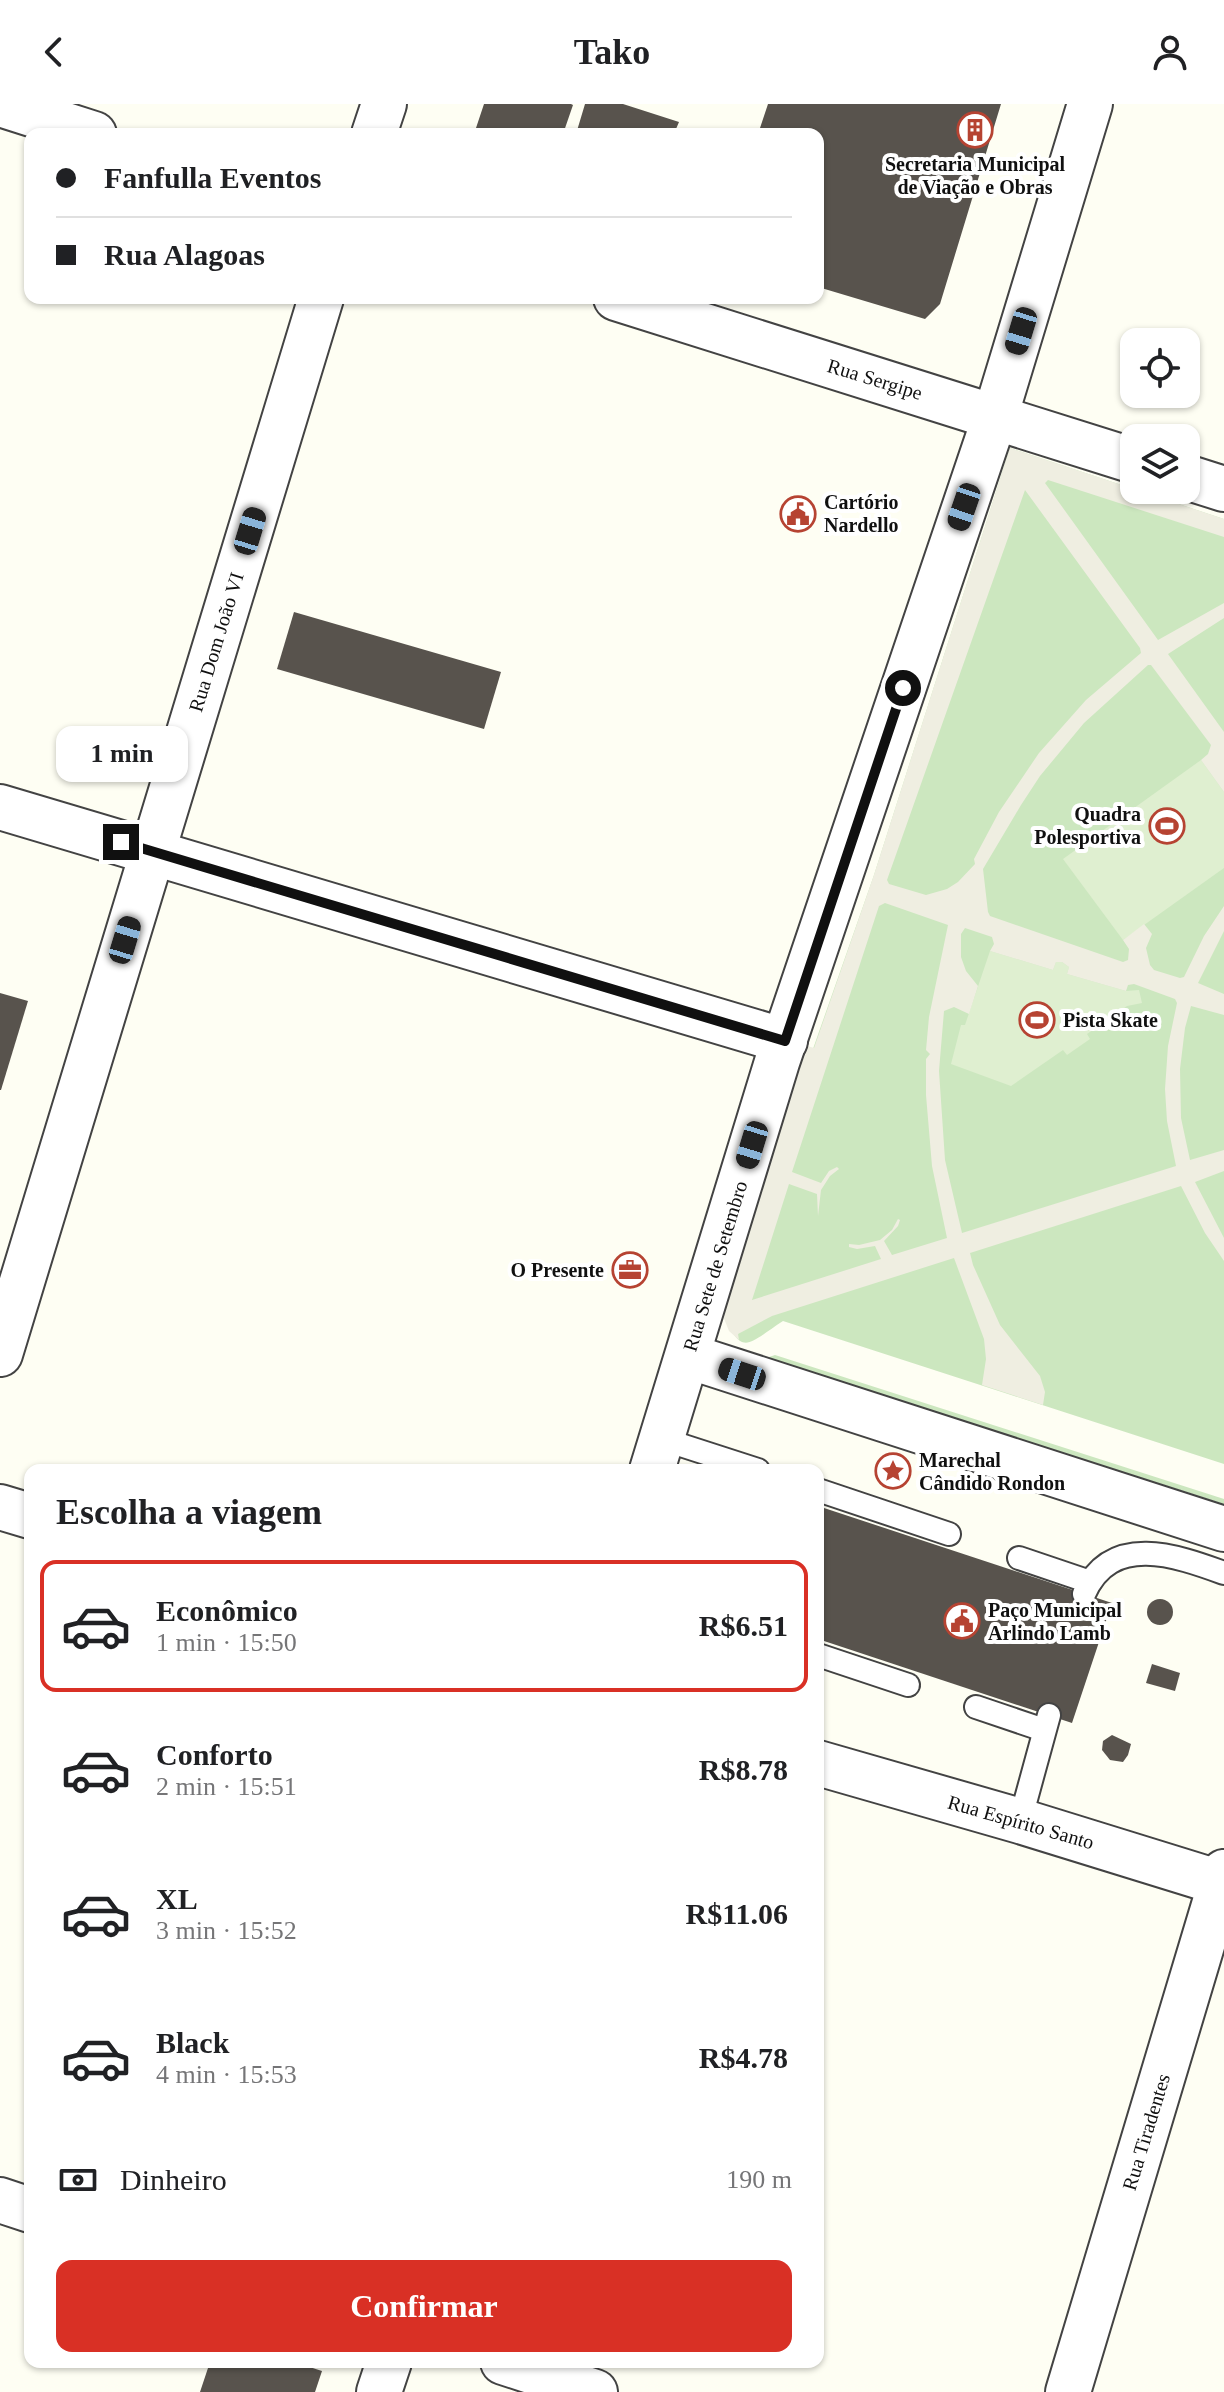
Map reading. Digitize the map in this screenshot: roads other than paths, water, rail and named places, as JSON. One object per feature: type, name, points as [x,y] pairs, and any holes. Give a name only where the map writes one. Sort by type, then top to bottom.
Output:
[{"type":"street","points":[[0,104],[75,128]]},
{"type":"street","points":[[376,128],[384,104]]},
{"type":"street","name":"Rua Sete de Setembro","points":[[657,1454],[785,1041],[995,417],[1090,104]]},
{"type":"street","name":"Rua Dom João VI","points":[[0,1354],[319,304]]},
{"type":"street","name":"Rua Sergipe","points":[[635,304],[1120,457]]},
{"type":"street","points":[[1200,481],[1224,489]]},
{"type":"street","points":[[0,807],[785,1041]]},
{"type":"street","points":[[688,1356],[1224,1529]]},
{"type":"street","points":[[0,1507],[24,1514]]},
{"type":"street","name":"Rua Espírito Santo","points":[[824,1765],[1223,1879]]},
{"type":"street","name":"Rua Tiradentes","points":[[1068,2392],[1223,1879]]},
{"type":"street","points":[[0,2200],[24,2208]]},
{"type":"street","points":[[379,2392],[387,2368]]},
{"type":"street","points":[[521,2368],[595,2392]]},
{"type":"lane","points":[[657,1454],[720,1464]]},
{"type":"lane","points":[[824,1492],[949,1534]]},
{"type":"lane","points":[[1019,1558],[1087,1588],[1094,1575],[1133,1554],[1178,1557],[1224,1573]]},
{"type":"lane","points":[[824,1657],[908,1685]]},
{"type":"lane","points":[[976,1707],[1046,1723],[1020,1821]]},
{"type":"place","name":"Secretaria Municipal de Viação e Obras","points":[[975,130]]},
{"type":"place","name":"Cartório Nardello","points":[[798,514]]},
{"type":"place","name":"Quadra Polesportiva","points":[[1167,826]]},
{"type":"place","name":"Pista Skate","points":[[1037,1020]]},
{"type":"place","name":"O Presente","points":[[630,1270]]},
{"type":"place","name":"Marechal Cândido Rondon","points":[[893,1471]]},
{"type":"place","name":"Paço Municipal Arlindo Lamb","points":[[962,1621]]}]
